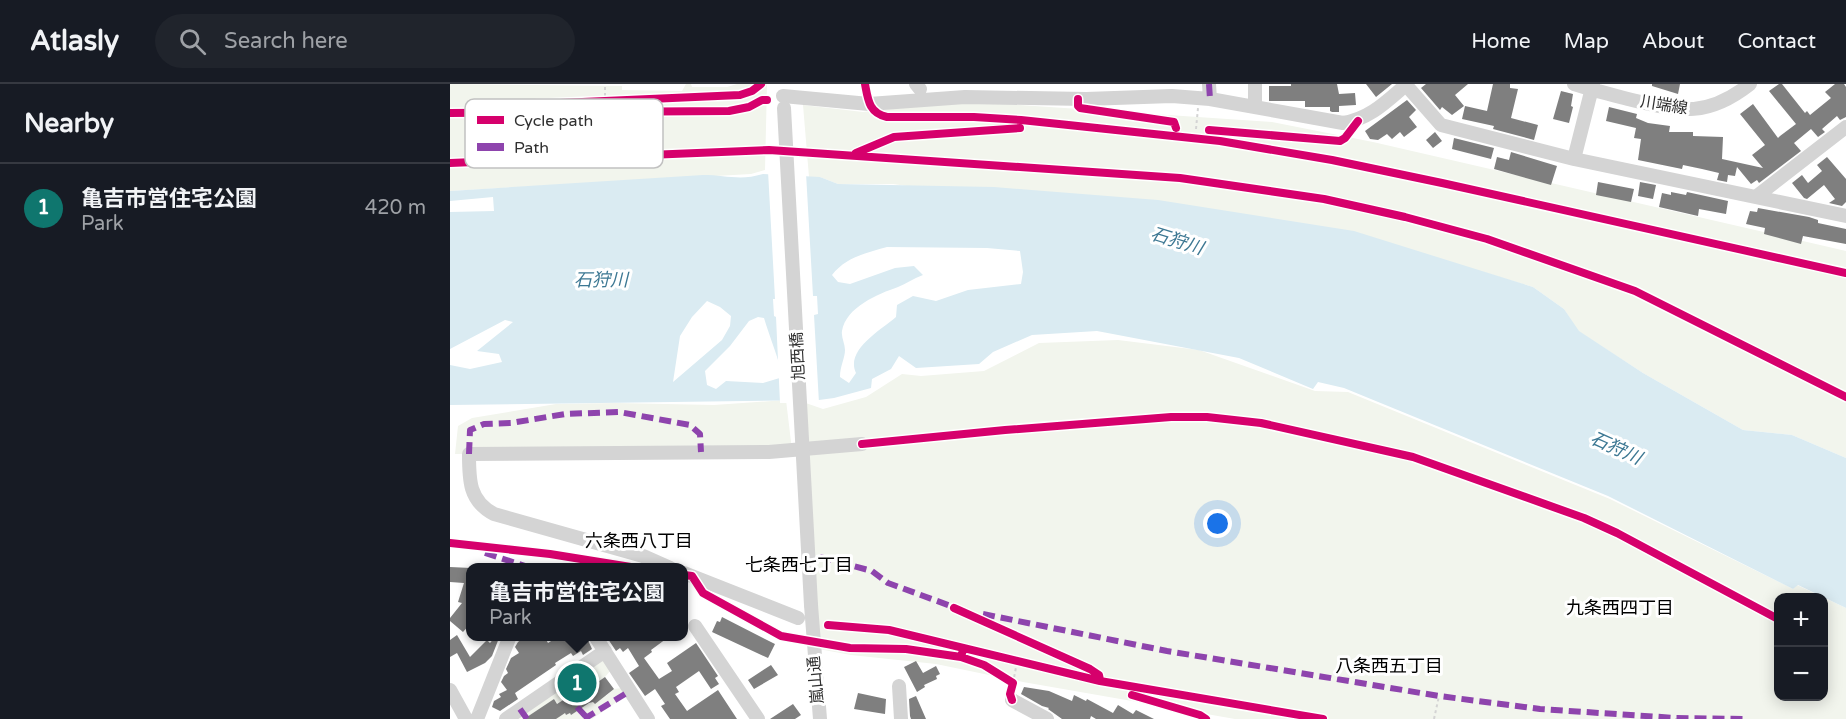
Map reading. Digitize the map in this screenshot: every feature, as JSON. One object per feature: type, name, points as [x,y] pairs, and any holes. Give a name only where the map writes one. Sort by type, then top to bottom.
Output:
[{"type":"street","points":[[1209,84],[1210,99]]},
{"type":"street","points":[[1255,84],[1255,107]]},
{"type":"street","points":[[783,96],[869,105],[962,91],[1012,91],[1086,99],[1172,96],[1210,99],[1342,123],[1358,121],[1379,108],[1406,84],[1441,125],[1574,159],[1846,216]]},
{"type":"street","name":"川端線","points":[[1574,84],[1669,109],[1692,110],[1709,107],[1733,98],[1750,84]]},
{"type":"street","points":[[1574,159],[1592,87]]},
{"type":"street","name":"旭西橋","points":[[783,96],[811,605]]},
{"type":"street","points":[[1757,196],[1846,127]]},
{"type":"street","points":[[661,563],[644,556],[494,514],[482,508],[471,487],[469,454],[769,452],[862,444]]},
{"type":"street","points":[[688,575],[798,618]]},
{"type":"street","name":"嵐山通","points":[[811,605],[820,719]]},
{"type":"street","points":[[695,626],[758,719]]},
{"type":"street","points":[[477,719],[508,641]]},
{"type":"street","points":[[598,641],[648,719]]},
{"type":"street","points":[[506,719],[605,651]]},
{"type":"street","points":[[899,686],[901,719]]},
{"type":"street","points":[[450,690],[466,719]]},
{"type":"street","points":[[1012,700],[1047,719]]},
{"type":"path","points":[[1196,129],[1197,109]]},
{"type":"path","points":[[1186,129],[1207,130]]},
{"type":"path","points":[[1008,659],[1027,664]]},
{"type":"path","points":[[1012,700],[1010,694],[1017,662]]},
{"type":"path","points":[[1004,677],[1013,683]]},
{"type":"path","points":[[1434,719],[1439,696]]},
{"type":"shaded area","points":[[450,84],[622,86],[622,90],[682,91],[686,84],[691,84],[692,87],[727,87],[737,84],[767,84],[765,170],[751,174],[450,191]]},
{"type":"shaded area","points":[[962,101],[1272,122],[1373,142],[1846,251],[1846,458],[1792,435],[1743,430],[1643,373],[1578,331],[1564,309],[1533,287],[1450,262],[893,184],[838,184],[820,177],[809,177],[803,105],[863,112]]},
{"type":"shaded area","points":[[1118,340],[1199,350],[1315,391],[1348,392],[1610,499],[1793,589],[1797,585],[1814,593],[1774,593],[1774,701],[1828,701],[1828,600],[1846,608],[1846,719],[1235,719],[1023,682],[936,664],[851,655],[813,648],[800,401],[823,409],[866,397],[902,374],[921,376],[984,371],[1039,343]]},
{"type":"shaded area","points":[[786,400],[792,450],[455,454],[458,426],[472,418],[556,404],[714,405]]},
{"type":"shaded area","points":[[600,654],[611,670],[582,693],[580,689],[557,704],[554,699],[534,719],[506,719]]},
{"type":"shaded area","points":[[622,688],[627,695],[592,719],[556,719],[564,712],[566,715],[571,714],[587,701],[589,704],[595,703],[604,694],[606,696],[614,689]]},
{"type":"water","name":"石狩川","points":[[763,174],[820,177],[838,184],[994,187],[1158,200],[1354,231],[1533,287],[1564,309],[1579,331],[1643,373],[1743,430],[1792,435],[1846,458],[1846,608],[1828,599],[1828,593],[1815,593],[1798,585],[1793,589],[1608,496],[1344,388],[1318,382],[1313,389],[1239,358],[1097,331],[1032,335],[993,352],[979,364],[916,368],[899,356],[891,369],[872,379],[871,388],[819,400],[450,405],[450,365],[470,369],[502,362],[499,354],[477,351],[513,322],[505,320],[450,349],[450,212],[494,211],[493,197],[450,201],[450,191],[703,175],[740,177]],"holes":[[[887,247],[987,248],[1020,251],[1023,272],[1021,284],[968,290],[936,301],[913,296],[897,305],[896,317],[866,341],[860,349],[854,365],[856,373],[849,383],[840,377],[845,350],[842,331],[850,315],[856,308],[881,293],[923,275],[914,266],[895,268],[850,284],[838,282],[832,275],[838,269],[850,260]],[[707,301],[720,307],[731,316],[730,326],[722,340],[673,382],[680,336],[692,317]],[[758,317],[764,318],[783,377],[763,383],[726,381],[716,389],[707,385],[705,371],[730,346],[749,321]]]},
{"type":"pier","points":[[768,171],[806,173],[813,296],[817,296],[818,314],[814,315],[819,403],[780,403]]},
{"type":"building","points":[[1291,84],[1337,84],[1339,94],[1355,93],[1356,105],[1339,106],[1339,112],[1332,112],[1330,107],[1305,107],[1305,101],[1269,101],[1269,86],[1291,86]]},
{"type":"building","points":[[1366,84],[1392,84],[1376,97]]},
{"type":"building","points":[[1426,84],[1468,84],[1455,95],[1464,106],[1452,115],[1442,107],[1440,110],[1421,88]]},
{"type":"building","points":[[1493,84],[1510,84],[1510,88],[1518,89],[1511,118],[1538,125],[1534,140],[1493,129],[1494,126],[1462,119],[1465,106],[1487,111]]},
{"type":"building","points":[[1652,84],[1680,84],[1678,94],[1652,86]]},
{"type":"building","points":[[1782,84],[1805,113],[1807,111],[1810,115],[1831,98],[1825,92],[1835,84],[1844,84],[1846,87],[1846,117],[1840,120],[1837,116],[1822,129],[1825,132],[1818,137],[1811,129],[1794,143],[1801,151],[1759,183],[1757,180],[1751,184],[1737,167],[1735,176],[1728,175],[1727,182],[1717,180],[1719,173],[1683,165],[1682,169],[1638,160],[1641,139],[1634,138],[1636,128],[1606,121],[1609,107],[1637,114],[1636,118],[1648,123],[1670,126],[1669,132],[1693,132],[1693,136],[1723,137],[1722,159],[1763,168],[1752,155],[1765,145],[1740,114],[1753,104],[1778,138],[1796,124],[1769,91]]},
{"type":"building","points":[[1561,91],[1573,94],[1569,123],[1553,119]]},
{"type":"building","points":[[1407,100],[1416,110],[1409,117],[1417,127],[1404,137],[1400,132],[1392,139],[1387,134],[1378,140],[1370,139],[1365,131]]},
{"type":"building","points":[[1435,132],[1442,141],[1433,148],[1426,140]]},
{"type":"building","points":[[1454,138],[1494,148],[1491,159],[1452,149]]},
{"type":"building","points":[[1511,152],[1557,166],[1551,185],[1494,169],[1497,157],[1509,160]]},
{"type":"building","points":[[1827,157],[1846,179],[1846,202],[1842,206],[1829,203],[1835,199],[1824,185],[1807,199],[1792,183],[1802,175],[1808,183],[1822,171],[1817,165]]},
{"type":"building","points":[[1598,182],[1634,189],[1631,202],[1596,195]]},
{"type":"building","points":[[1640,182],[1656,185],[1653,199],[1638,196]]},
{"type":"building","points":[[1671,192],[1686,195],[1687,192],[1728,201],[1726,214],[1699,209],[1698,216],[1659,207],[1662,193],[1671,195]]},
{"type":"building","points":[[1758,208],[1809,217],[1818,220],[1818,223],[1846,229],[1846,244],[1803,236],[1801,244],[1764,234],[1765,228],[1746,224],[1750,211],[1757,212]]},
{"type":"building","points":[[450,567],[466,568],[466,629],[463,632],[450,621],[450,618],[462,603],[458,602],[464,583],[450,582]]},
{"type":"building","points":[[722,617],[775,644],[768,658],[712,632],[717,621],[720,622]]},
{"type":"building","points":[[457,635],[470,657],[486,641],[490,643],[498,641],[492,656],[485,663],[467,672],[457,653],[450,657],[450,640]]},
{"type":"building","points":[[588,641],[592,649],[583,655],[581,651],[573,656],[571,653],[555,663],[556,665],[515,693],[518,699],[500,711],[492,707],[494,701],[501,697],[499,694],[507,690],[501,682],[508,673],[506,669],[511,658],[519,653],[515,647],[518,642]]},
{"type":"building","points":[[609,641],[663,641],[644,658],[659,679],[672,671],[667,663],[696,643],[718,676],[715,678],[719,684],[711,689],[699,671],[676,687],[679,692],[675,694],[687,711],[718,690],[737,719],[670,719],[661,706],[665,704],[655,689],[645,696],[629,673],[639,666],[628,648],[623,652],[620,648],[616,651]]},
{"type":"building","points":[[916,661],[923,673],[936,666],[940,674],[936,676],[937,679],[924,685],[925,687],[917,692],[904,667]]},
{"type":"building","points":[[771,665],[778,675],[754,689],[748,680]]},
{"type":"building","points":[[605,677],[614,689],[595,704],[589,703],[571,715],[565,713],[556,719],[524,719],[554,699],[557,704],[580,689],[582,693]]},
{"type":"building","points":[[1024,687],[1049,691],[1072,701],[1074,695],[1086,701],[1087,699],[1113,713],[1118,705],[1133,714],[1136,710],[1154,719],[1096,719],[1091,716],[1090,719],[1062,719],[1049,708],[1021,694]]},
{"type":"building","points":[[858,693],[886,699],[885,714],[854,709]]},
{"type":"building","points":[[916,696],[926,719],[911,719],[909,699]]},
{"type":"building","points":[[793,704],[801,715],[795,719],[770,719]]},
{"type":"marked path","points":[[1209,84],[1210,99]]},
{"type":"marked path","points":[[469,454],[470,430],[484,424],[511,423],[565,414],[619,412],[690,425],[700,434],[701,452]]},
{"type":"marked path","points":[[485,553],[516,563]]},
{"type":"marked path","points":[[820,557],[872,571],[888,583],[959,609]]},
{"type":"marked path","points":[[983,614],[1167,651],[1439,696],[1540,709],[1676,718],[1743,719]]},
{"type":"marked path","points":[[584,719],[630,691]]},
{"type":"marked path","points":[[577,707],[588,719]]},
{"type":"marked path","points":[[520,709],[527,719]]},
{"type":"cycle path","points":[[650,99],[740,95],[752,91],[761,84]]},
{"type":"cycle path","points":[[865,84],[873,109],[887,117],[974,117],[1021,120],[1220,141],[1332,160],[1442,183],[1846,273]]},
{"type":"cycle path","points":[[1078,99],[1080,108],[1174,122],[1176,128]]},
{"type":"cycle path","points":[[663,111],[729,111],[767,100]]},
{"type":"cycle path","points":[[450,113],[465,113]]},
{"type":"cycle path","points":[[1209,130],[1340,141],[1358,121]]},
{"type":"cycle path","points":[[856,153],[894,137],[1020,128]]},
{"type":"cycle path","points":[[663,154],[769,150],[1180,178],[1324,199],[1405,217],[1487,239],[1635,291],[1846,397]]},
{"type":"cycle path","points":[[450,163],[465,162]]},
{"type":"cycle path","points":[[862,444],[1171,417],[1207,417],[1261,423],[1413,457],[1584,518],[1617,533],[1774,617]]},
{"type":"cycle path","points":[[450,543],[550,554],[606,563]]},
{"type":"cycle path","points":[[688,576],[692,576],[703,593],[781,636],[850,648],[906,649],[961,657],[963,650]]},
{"type":"cycle path","points":[[954,608],[1090,669],[1099,675],[1100,680]]},
{"type":"cycle path","points":[[828,625],[889,630],[1100,681],[1323,719]]},
{"type":"cycle path","points":[[961,657],[984,665],[1013,683],[1010,694],[1012,700]]},
{"type":"cycle path","points":[[1132,695],[1200,715],[1206,719]]},
{"type":"place","name":"亀吉市営住宅公園","points":[[577,683]]},
{"type":"district","name":"六条西八丁目","points":[[639,541]]},
{"type":"district","name":"七条西七丁目","points":[[799,565]]},
{"type":"district","name":"九条西四丁目","points":[[1620,608]]},
{"type":"district","name":"八条西五丁目","points":[[1389,666]]}]
